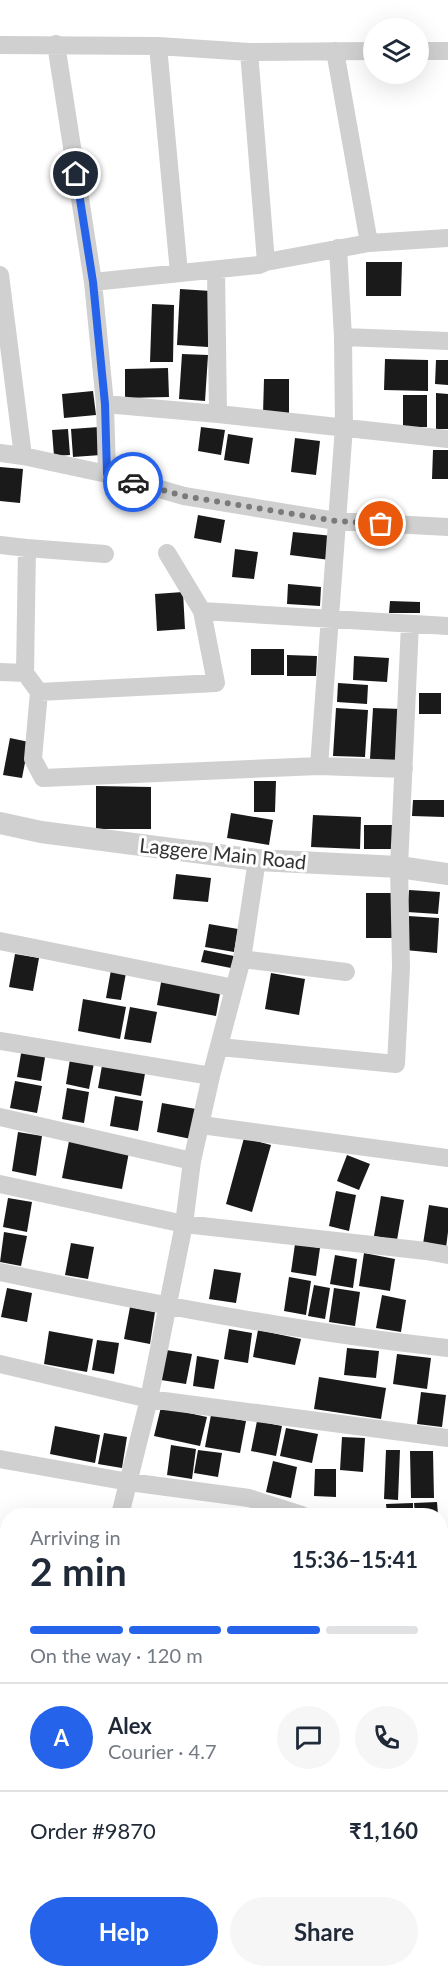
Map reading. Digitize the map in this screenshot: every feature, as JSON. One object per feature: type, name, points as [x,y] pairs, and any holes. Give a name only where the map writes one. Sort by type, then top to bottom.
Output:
[{"type":"street","points":[[56,44],[93,282],[105,404],[107,474]]},
{"type":"street","points":[[0,45],[158,46],[249,52],[363,51]]},
{"type":"street","points":[[158,46],[179,273]]},
{"type":"street","points":[[335,51],[369,243]]},
{"type":"street","points":[[429,51],[448,51]]},
{"type":"street","points":[[249,52],[266,262]]},
{"type":"street","points":[[93,282],[259,266],[266,262],[338,248],[448,235]]},
{"type":"street","points":[[319,766],[344,427],[343,337],[338,248]]},
{"type":"street","points":[[216,270],[218,414]]},
{"type":"street","points":[[0,274],[5,344],[23,456]]},
{"type":"street","points":[[343,337],[448,341]]},
{"type":"street","points":[[105,404],[448,439]]},
{"type":"street","points":[[0,453],[107,474],[184,496],[336,521],[448,527]]},
{"type":"street","points":[[0,545],[105,554]]},
{"type":"street","points":[[27,548],[25,673],[39,692],[33,759],[43,778],[319,766],[404,769]]},
{"type":"street","points":[[39,692],[216,683],[202,611],[167,553]]},
{"type":"street","points":[[202,611],[448,626]]},
{"type":"street","points":[[219,1047],[396,1064],[401,968],[399,867],[410,624]]},
{"type":"street","points":[[0,672],[25,673]]},
{"type":"street","name":"Laggere Main Road","points":[[0,823],[41,832],[256,860],[399,867],[448,874]]},
{"type":"street","points":[[122,1508],[148,1399],[184,1224],[192,1161],[211,1076],[243,959],[256,860]]},
{"type":"street","points":[[0,941],[234,988]]},
{"type":"street","points":[[243,959],[346,972]]},
{"type":"street","points":[[0,1041],[211,1076]]},
{"type":"street","points":[[0,1117],[192,1161]]},
{"type":"street","points":[[201,1125],[448,1158]]},
{"type":"street","points":[[0,1184],[184,1224],[448,1255]]},
{"type":"street","points":[[0,1272],[166,1306],[402,1343],[448,1348]]},
{"type":"street","points":[[0,1364],[148,1399],[448,1438]]},
{"type":"street","points":[[0,1459],[129,1482],[249,1498],[280,1508]]},
{"type":"building","points":[[366,262],[402,262],[401,296],[366,296]]},
{"type":"building","points":[[180,289],[211,291],[208,347],[177,345]]},
{"type":"building","points":[[152,304],[174,305],[173,362],[150,362]]},
{"type":"building","points":[[182,354],[208,355],[205,401],[179,399]]},
{"type":"building","points":[[385,359],[428,360],[428,391],[384,390]]},
{"type":"building","points":[[436,360],[448,360],[448,385],[435,384]]},
{"type":"building","points":[[168,368],[169,397],[125,398],[125,369]]},
{"type":"building","points":[[264,379],[289,379],[289,414],[263,414]]},
{"type":"building","points":[[93,391],[96,415],[64,418],[62,394]]},
{"type":"building","points":[[436,393],[448,394],[448,429],[436,429]]},
{"type":"building","points":[[403,395],[427,395],[427,427],[403,427]]},
{"type":"building","points":[[99,427],[101,455],[73,457],[71,429]]},
{"type":"building","points":[[201,427],[225,430],[221,455],[198,451]]},
{"type":"building","points":[[68,429],[70,455],[54,456],[52,430]]},
{"type":"building","points":[[228,434],[253,438],[249,464],[224,460]]},
{"type":"building","points":[[295,438],[320,441],[316,475],[291,472]]},
{"type":"building","points":[[433,450],[448,450],[448,479],[432,479]]},
{"type":"building","points":[[0,467],[23,469],[20,503],[0,501]]},
{"type":"building","points":[[198,515],[225,520],[221,543],[194,538]]},
{"type":"building","points":[[293,532],[333,536],[330,560],[290,555]]},
{"type":"building","points":[[235,549],[258,552],[254,579],[232,577]]},
{"type":"building","points":[[288,584],[321,587],[320,606],[287,604]]},
{"type":"building","points":[[183,592],[185,629],[157,631],[155,594]]},
{"type":"building","points":[[390,601],[420,602],[420,613],[389,613]]},
{"type":"building","points":[[251,649],[284,649],[284,675],[251,675]]},
{"type":"building","points":[[287,655],[317,656],[316,676],[287,676]]},
{"type":"building","points":[[354,656],[389,658],[387,682],[353,680]]},
{"type":"building","points":[[338,683],[368,685],[367,704],[337,702]]},
{"type":"building","points":[[419,693],[441,693],[441,714],[419,714]]},
{"type":"building","points":[[336,708],[368,710],[365,757],[333,756]]},
{"type":"building","points":[[373,708],[402,709],[399,761],[370,759]]},
{"type":"building","points":[[10,738],[29,742],[22,778],[3,775]]},
{"type":"building","points":[[254,781],[276,781],[275,812],[254,812]]},
{"type":"building","points":[[96,786],[151,787],[151,829],[96,829]]},
{"type":"building","points":[[413,800],[444,800],[444,817],[412,816]]},
{"type":"building","points":[[231,813],[273,820],[269,845],[227,838]]},
{"type":"building","points":[[313,815],[361,817],[360,849],[311,847]]},
{"type":"building","points":[[364,825],[395,825],[395,849],[364,849]]},
{"type":"building","points":[[176,874],[211,878],[208,902],[173,899]]},
{"type":"building","points":[[409,890],[440,892],[438,914],[407,912]]},
{"type":"building","points":[[366,893],[395,893],[396,938],[366,938]]},
{"type":"building","points":[[408,916],[439,918],[437,953],[405,950]]},
{"type":"building","points":[[209,924],[238,929],[234,952],[205,947]]},
{"type":"building","points":[[204,950],[234,956],[231,968],[201,962]]},
{"type":"building","points":[[15,954],[39,958],[33,991],[9,987]]},
{"type":"building","points":[[111,970],[126,973],[121,1000],[106,998]]},
{"type":"building","points":[[271,973],[305,979],[299,1015],[265,1009]]},
{"type":"building","points":[[162,977],[221,988],[216,1016],[157,1005]]},
{"type":"building","points":[[83,999],[126,1007],[120,1039],[78,1031]]},
{"type":"building","points":[[130,1007],[157,1012],[151,1043],[124,1039]]},
{"type":"building","points":[[22,1048],[46,1052],[41,1081],[17,1077]]},
{"type":"building","points":[[71,1053],[95,1058],[89,1089],[66,1084]]},
{"type":"building","points":[[103,1060],[146,1068],[141,1096],[98,1088]]},
{"type":"building","points":[[15,1081],[42,1086],[37,1113],[10,1108]]},
{"type":"building","points":[[67,1088],[89,1092],[84,1123],[62,1119]]},
{"type":"building","points":[[115,1096],[143,1101],[138,1131],[110,1126]]},
{"type":"building","points":[[162,1103],[196,1109],[191,1139],[157,1132]]},
{"type":"building","points":[[18,1132],[42,1136],[36,1176],[12,1171]]},
{"type":"building","points":[[244,1138],[271,1145],[252,1212],[226,1204]]},
{"type":"building","points":[[69,1141],[129,1152],[122,1189],[62,1178]]},
{"type":"building","points":[[347,1155],[370,1164],[359,1190],[337,1181]]},
{"type":"building","points":[[336,1191],[356,1195],[349,1231],[329,1226]]},
{"type":"building","points":[[381,1196],[404,1200],[397,1240],[374,1236]]},
{"type":"building","points":[[8,1198],[32,1202],[27,1232],[3,1227]]},
{"type":"building","points":[[429,1205],[448,1208],[446,1248],[423,1244]]},
{"type":"building","points":[[4,1232],[27,1236],[21,1266],[0,1262]]},
{"type":"building","points":[[71,1243],[94,1247],[88,1279],[65,1275]]},
{"type":"building","points":[[295,1244],[320,1248],[316,1276],[291,1272]]},
{"type":"building","points":[[364,1253],[395,1259],[390,1291],[359,1286]]},
{"type":"building","points":[[335,1255],[357,1259],[353,1288],[330,1284]]},
{"type":"building","points":[[214,1269],[241,1273],[236,1303],[209,1299]]},
{"type":"building","points":[[289,1277],[311,1281],[306,1315],[284,1311]]},
{"type":"building","points":[[314,1285],[330,1288],[325,1319],[308,1316]]},
{"type":"building","points":[[7,1288],[32,1293],[27,1322],[1,1317]]},
{"type":"building","points":[[334,1288],[360,1292],[355,1326],[329,1322]]},
{"type":"building","points":[[382,1295],[406,1300],[401,1332],[376,1328]]},
{"type":"building","points":[[130,1307],[155,1312],[150,1344],[124,1339]]},
{"type":"building","points":[[229,1329],[252,1333],[248,1363],[224,1359]]},
{"type":"building","points":[[258,1330],[301,1339],[295,1365],[253,1357]]},
{"type":"building","points":[[49,1331],[93,1339],[87,1372],[44,1364]]},
{"type":"building","points":[[97,1340],[119,1343],[114,1374],[92,1370]]},
{"type":"building","points":[[347,1348],[379,1351],[376,1378],[344,1375]]},
{"type":"building","points":[[166,1350],[192,1354],[186,1384],[161,1380]]},
{"type":"building","points":[[397,1354],[431,1358],[427,1389],[393,1384]]},
{"type":"building","points":[[197,1356],[219,1360],[214,1389],[193,1386]]},
{"type":"building","points":[[319,1377],[386,1388],[381,1419],[314,1409]]},
{"type":"building","points":[[421,1392],[446,1395],[442,1427],[417,1424]]},
{"type":"building","points":[[161,1407],[207,1417],[200,1446],[154,1436]]},
{"type":"building","points":[[211,1415],[246,1421],[240,1453],[205,1447]]},
{"type":"building","points":[[257,1421],[282,1426],[276,1456],[251,1451]]},
{"type":"building","points":[[55,1426],[100,1435],[95,1463],[50,1454]]},
{"type":"building","points":[[286,1428],[318,1434],[312,1463],[280,1456]]},
{"type":"building","points":[[104,1433],[127,1437],[122,1468],[98,1464]]},
{"type":"building","points":[[342,1437],[365,1438],[363,1472],[340,1470]]},
{"type":"building","points":[[171,1445],[196,1449],[192,1479],[167,1475]]},
{"type":"building","points":[[198,1450],[222,1453],[218,1477],[194,1473]]},
{"type":"building","points":[[386,1450],[400,1450],[398,1500],[384,1499]]},
{"type":"building","points":[[410,1451],[433,1451],[434,1498],[411,1498]]},
{"type":"building","points":[[273,1461],[297,1467],[291,1498],[266,1492]]},
{"type":"building","points":[[315,1469],[336,1469],[336,1497],[314,1496]]},
{"type":"building","points":[[437,1502],[437,1508],[414,1508],[414,1503]]},
{"type":"building","points":[[413,1503],[413,1508],[386,1508],[386,1504]]},
{"type":"way so far","points":[[133,482],[184,496],[336,521],[381,524]]},
{"type":"route","points":[[76,174],[93,282],[105,404],[107,474],[133,482]]}]
